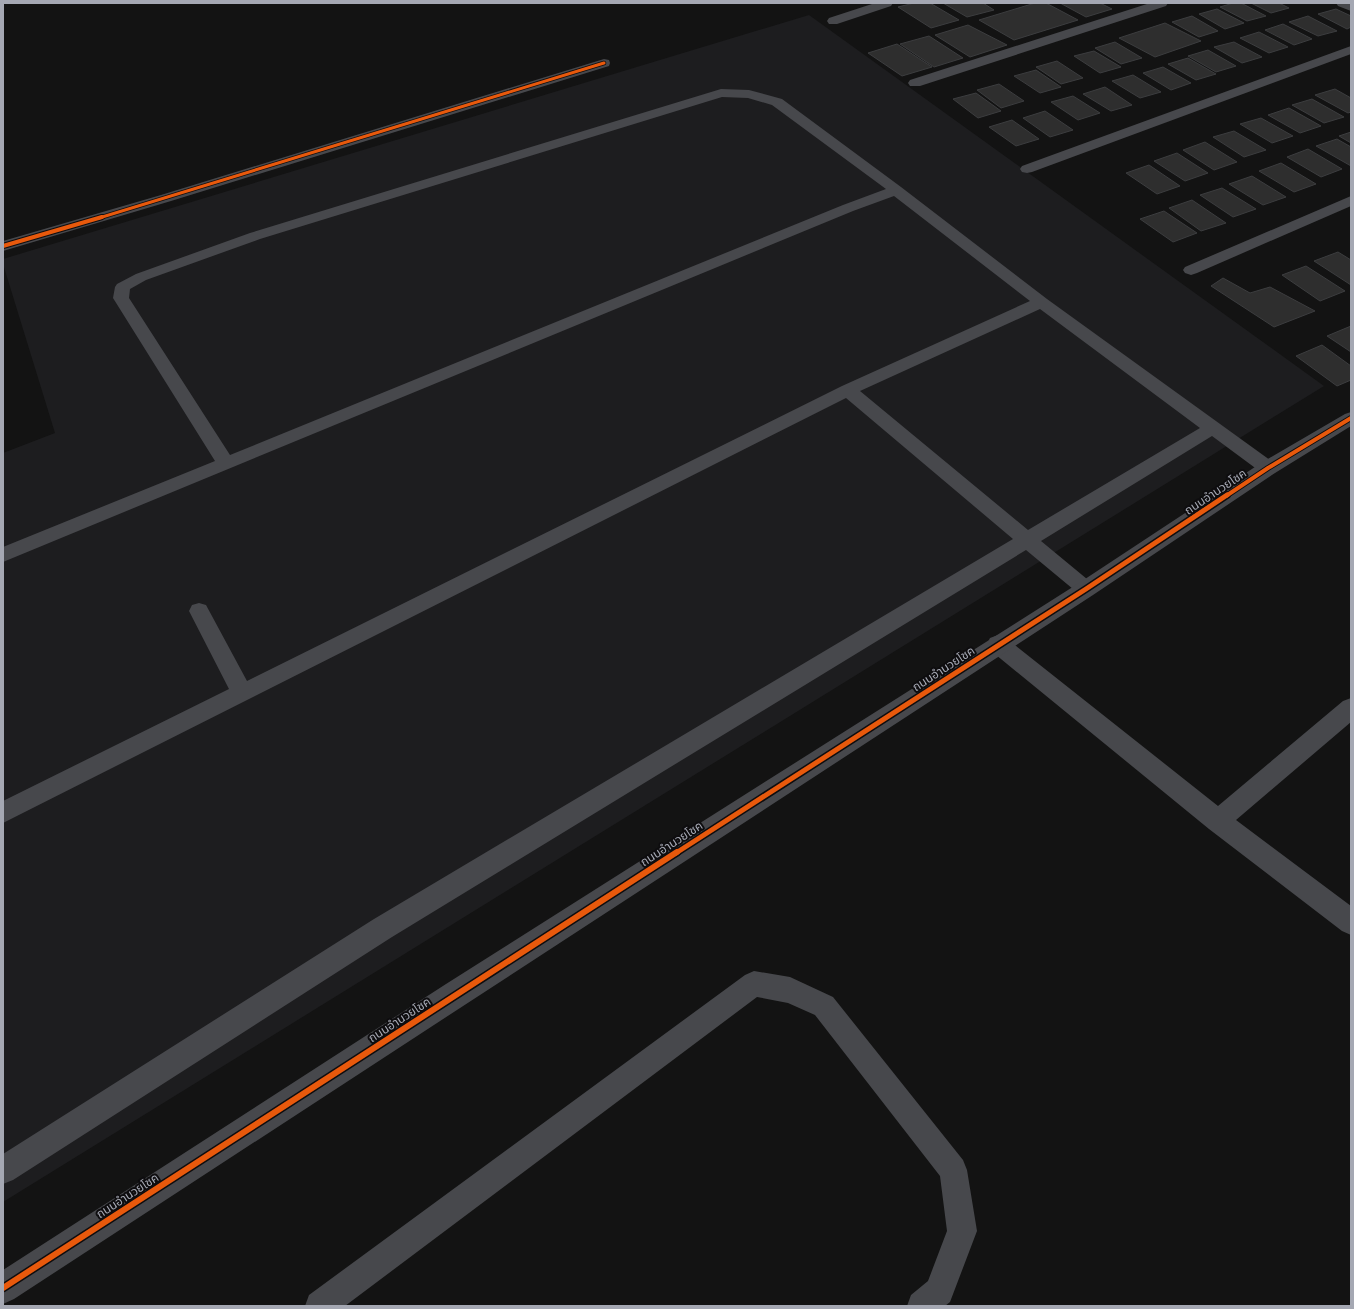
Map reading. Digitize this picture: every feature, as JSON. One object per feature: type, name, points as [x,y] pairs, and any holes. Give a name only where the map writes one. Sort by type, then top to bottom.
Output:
[{"type":"street","points":[[833,21],[887,3]]},
{"type":"street","points":[[915,83],[1162,3]]},
{"type":"street","points":[[1342,3],[1351,7]]},
{"type":"street","points":[[1027,169],[1351,50]]},
{"type":"street","points":[[3,246],[604,63]]},
{"type":"street","points":[[1191,270],[1351,200]]},
{"type":"street","name":"ถนนอำนวยโชค","points":[[3,1288],[998,644],[1086,589],[1268,468],[1351,418]]},
{"type":"street","points":[[998,644],[1218,821],[1351,922]]},
{"type":"street","points":[[1218,821],[1351,708]]},
{"type":"lane","points":[[226,463],[121,298],[123,287],[141,277],[255,236],[720,93],[749,94],[776,102],[896,190],[1041,302],[1268,468]]},
{"type":"lane","points":[[3,554],[848,208],[896,190]]},
{"type":"lane","points":[[3,813],[848,390],[1041,302]]},
{"type":"lane","points":[[848,390],[1086,589]]},
{"type":"lane","points":[[3,1170],[383,928],[1213,428]]},
{"type":"lane","points":[[199,611],[242,693]]},
{"type":"lane","points":[[320,1306],[754,984],[790,990],[824,1006],[953,1170],[962,1231],[939,1291],[922,1306]]},
{"type":"shaded area","points":[[809,15],[1324,386],[3,1202],[3,453],[55,433],[3,264],[3,259]]},
{"type":"building","points":[[914,3],[930,3],[959,20],[931,28],[898,7]]},
{"type":"building","points":[[943,3],[983,3],[994,10],[967,17]]},
{"type":"building","points":[[1035,3],[1046,3],[1078,20],[1014,40],[979,20]]},
{"type":"building","points":[[1060,3],[1100,3],[1112,9],[1086,17]]},
{"type":"building","points":[[1233,3],[1241,3],[1266,16],[1247,21],[1220,7]]},
{"type":"building","points":[[1251,3],[1279,3],[1289,8],[1271,13]]},
{"type":"building","points":[[1217,9],[1244,23],[1225,29],[1199,14]]},
{"type":"building","points":[[1336,9],[1351,16],[1351,27],[1347,29],[1318,14]]},
{"type":"building","points":[[1192,16],[1218,31],[1199,37],[1172,22]]},
{"type":"building","points":[[1308,16],[1337,31],[1318,36],[1289,22]]},
{"type":"building","points":[[1165,23],[1201,41],[1155,57],[1119,38]]},
{"type":"building","points":[[1283,24],[1312,39],[1294,45],[1265,30]]},
{"type":"building","points":[[968,25],[1007,45],[970,57],[935,35]]},
{"type":"building","points":[[1259,32],[1288,47],[1269,53],[1240,38]]},
{"type":"building","points":[[929,36],[963,58],[934,67],[900,44]]},
{"type":"building","points":[[1115,42],[1142,58],[1121,64],[1095,48]]},
{"type":"building","points":[[1234,42],[1262,57],[1242,63],[1214,47]]},
{"type":"building","points":[[897,44],[932,67],[902,76],[868,53]]},
{"type":"building","points":[[1208,50],[1236,66],[1216,72],[1188,56]]},
{"type":"building","points":[[1094,51],[1121,67],[1100,73],[1074,56]]},
{"type":"building","points":[[1188,58],[1216,74],[1196,80],[1168,64]]},
{"type":"building","points":[[1057,61],[1083,78],[1061,84],[1036,67]]},
{"type":"building","points":[[1163,67],[1191,83],[1171,90],[1143,73]]},
{"type":"building","points":[[1036,70],[1061,87],[1040,93],[1014,76]]},
{"type":"building","points":[[1133,75],[1161,92],[1140,98],[1112,81]]},
{"type":"building","points":[[999,84],[1024,101],[1001,108],[977,90]]},
{"type":"building","points":[[1105,87],[1132,105],[1111,111],[1083,94]]},
{"type":"building","points":[[1335,89],[1351,98],[1351,112],[1348,113],[1315,95]]},
{"type":"building","points":[[976,93],[1001,111],[978,118],[953,99]]},
{"type":"building","points":[[1073,96],[1100,113],[1078,120],[1051,102]]},
{"type":"building","points":[[1312,99],[1344,117],[1324,123],[1292,105]]},
{"type":"building","points":[[1289,108],[1321,126],[1300,133],[1268,115]]},
{"type":"building","points":[[1045,111],[1073,130],[1050,137],[1023,118]]},
{"type":"building","points":[[1261,118],[1293,136],[1272,143],[1240,124]]},
{"type":"building","points":[[1012,120],[1039,139],[1016,146],[989,127]]},
{"type":"building","points":[[1234,131],[1266,150],[1244,157],[1213,137]]},
{"type":"building","points":[[1351,132],[1351,143],[1339,136]]},
{"type":"building","points":[[1337,139],[1351,147],[1351,166],[1316,146]]},
{"type":"building","points":[[1205,142],[1237,162],[1214,170],[1183,150]]},
{"type":"building","points":[[1308,149],[1342,169],[1321,177],[1287,157]]},
{"type":"building","points":[[1177,153],[1208,173],[1185,181],[1154,161]]},
{"type":"building","points":[[1281,163],[1316,184],[1294,192],[1259,171]]},
{"type":"building","points":[[1149,165],[1180,186],[1157,194],[1126,173]]},
{"type":"building","points":[[1252,176],[1286,197],[1263,205],[1229,184]]},
{"type":"building","points":[[1222,188],[1256,209],[1233,217],[1200,195]]},
{"type":"building","points":[[1192,200],[1226,223],[1201,231],[1169,208]]},
{"type":"building","points":[[1164,211],[1197,233],[1173,242],[1140,219]]},
{"type":"building","points":[[1338,252],[1351,260],[1351,285],[1314,261]]},
{"type":"building","points":[[1306,266],[1345,291],[1320,301],[1282,275]]},
{"type":"building","points":[[1223,278],[1250,293],[1270,287],[1315,311],[1274,327],[1211,286]]},
{"type":"building","points":[[1351,326],[1351,352],[1327,336]]},
{"type":"building","points":[[1322,345],[1351,366],[1351,380],[1337,386],[1296,356]]},
{"type":"cycle path","points":[[3,246],[166,198],[604,63]]},
{"type":"cycle path","points":[[3,1288],[456,994],[1086,589],[1268,468],[1351,418]]}]
